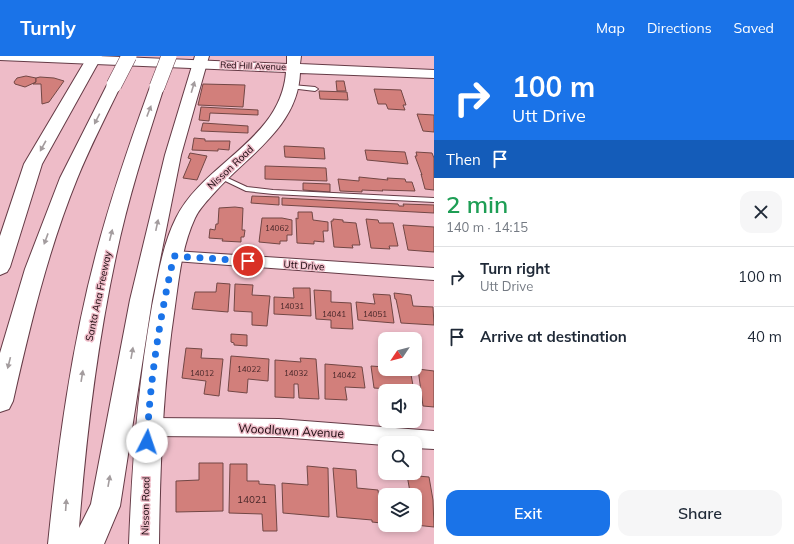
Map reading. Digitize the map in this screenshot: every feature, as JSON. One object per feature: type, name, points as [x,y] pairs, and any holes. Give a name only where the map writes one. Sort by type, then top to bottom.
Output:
[{"type":"main road","name":"Red Hill Avenue","points":[[0,56],[294,62],[434,74]]},
{"type":"main road","points":[[0,69],[9,56]]},
{"type":"main road","points":[[0,400],[11,354],[38,260],[53,218],[66,184],[129,56]]},
{"type":"main road","name":"Santa Ana Freeway","points":[[63,544],[66,498],[82,377],[100,282],[120,200],[139,136],[169,56]]},
{"type":"main road","points":[[0,267],[33,164],[94,58]]},
{"type":"main road","points":[[88,544],[105,506],[143,292],[173,155],[201,60]]},
{"type":"main road","name":"Nisson Road","points":[[144,544],[144,485],[148,427],[166,290],[184,222],[191,208],[218,176],[267,133],[286,106],[292,87],[294,62]]},
{"type":"street","name":"Utt Drive","points":[[174,256],[434,274]]},
{"type":"street","name":"Woodlawn Avenue","points":[[148,427],[280,428],[434,440]]},
{"type":"lane","points":[[292,87],[315,89]]},
{"type":"lane","points":[[218,176],[246,189],[273,192],[434,200]]},
{"type":"building","points":[[26,76],[36,78],[36,82],[25,87],[15,84],[14,82],[17,78]]},
{"type":"building","points":[[36,78],[54,78],[64,81],[49,102],[42,104],[41,84],[33,84],[36,82]]},
{"type":"building","points":[[336,81],[344,81],[346,91],[337,91]]},
{"type":"building","points":[[203,84],[245,85],[243,107],[198,105]]},
{"type":"building","points":[[374,89],[401,90],[406,105],[403,105],[405,110],[388,109],[386,104],[378,104]]},
{"type":"building","points":[[319,91],[347,92],[348,100],[320,99]]},
{"type":"building","points":[[201,107],[258,110],[258,115],[210,113],[209,121],[199,120]]},
{"type":"building","points":[[417,114],[434,115],[434,132],[423,131]]},
{"type":"building","points":[[203,123],[248,126],[248,133],[201,131]]},
{"type":"building","points":[[194,138],[205,139],[205,141],[230,141],[229,150],[192,150]]},
{"type":"building","points":[[284,146],[324,148],[325,159],[285,157]]},
{"type":"building","points":[[365,150],[405,152],[408,164],[367,160]]},
{"type":"building","points":[[416,152],[432,153],[434,158],[434,190],[425,189],[415,156],[417,156]]},
{"type":"building","points":[[190,153],[207,156],[197,180],[183,178],[191,159],[188,158]]},
{"type":"building","points":[[265,166],[326,168],[327,181],[265,179]]},
{"type":"building","points":[[359,177],[388,180],[387,178],[405,179],[406,182],[412,182],[415,191],[340,191],[338,179],[359,181]]},
{"type":"building","points":[[303,183],[330,184],[330,192],[303,190]]},
{"type":"building","points":[[252,196],[279,197],[279,205],[251,203]]},
{"type":"building","points":[[282,198],[398,204],[399,206],[404,206],[403,204],[434,205],[434,213],[282,205]]},
{"type":"building","points":[[219,208],[243,208],[242,230],[245,230],[244,237],[241,237],[241,242],[222,241],[223,239],[209,238],[210,229],[215,230],[216,224],[218,224]]},
{"type":"building","points":[[298,212],[312,212],[313,220],[328,222],[328,231],[323,231],[324,242],[314,241],[314,244],[297,243],[296,218],[298,219]]},
{"type":"building","points":[[262,218],[282,218],[292,220],[292,235],[287,235],[287,241],[280,241],[280,244],[259,242]]},
{"type":"building","points":[[333,219],[343,220],[343,222],[356,223],[360,245],[352,245],[353,248],[334,247],[331,221],[333,221]]},
{"type":"building","points":[[366,219],[378,220],[379,223],[393,223],[398,246],[389,246],[390,249],[371,248]]},
{"type":"building","points":[[403,225],[434,227],[434,252],[408,250]]},
{"type":"building","points":[[217,283],[230,284],[228,312],[192,309],[195,292],[216,292]]},
{"type":"building","points":[[235,284],[253,285],[252,295],[270,296],[267,326],[252,325],[252,312],[234,311]]},
{"type":"building","points":[[293,288],[310,288],[311,316],[274,314],[274,297],[294,298]]},
{"type":"building","points":[[314,290],[331,291],[331,302],[351,303],[353,329],[331,328],[331,320],[316,319]]},
{"type":"building","points":[[394,293],[411,295],[413,306],[433,307],[434,325],[401,323]]},
{"type":"building","points":[[373,294],[390,295],[394,323],[358,320],[356,302],[375,304]]},
{"type":"building","points":[[231,334],[247,335],[247,346],[234,345],[234,343],[231,342]]},
{"type":"building","points":[[186,348],[202,349],[201,358],[223,359],[219,396],[204,394],[206,381],[182,378]]},
{"type":"building","points":[[231,356],[269,359],[268,381],[248,379],[247,393],[228,391]]},
{"type":"building","points":[[300,358],[316,359],[319,399],[299,398],[298,384],[294,384],[294,398],[275,397],[275,360],[301,362]]},
{"type":"building","points":[[325,364],[362,367],[365,388],[345,387],[347,400],[325,399]]},
{"type":"building","points":[[371,366],[378,366],[378,376],[411,376],[413,384],[378,384],[378,388],[374,388]]},
{"type":"building","points":[[422,370],[434,371],[434,407],[423,406],[422,384],[420,384],[419,376],[422,376]]},
{"type":"building","points":[[199,463],[223,463],[223,511],[176,512],[176,481],[199,480]]},
{"type":"building","points":[[230,464],[247,464],[247,481],[259,481],[259,484],[275,485],[277,531],[263,531],[262,514],[229,513]]},
{"type":"building","points":[[307,466],[328,468],[329,517],[283,513],[282,483],[308,485]]},
{"type":"building","points":[[333,468],[356,470],[357,488],[378,490],[378,523],[372,522],[372,520],[337,517]]},
{"type":"building","points":[[422,476],[429,477],[433,500],[434,527],[422,526],[422,488],[409,488],[408,480],[422,480]]},
{"type":"route","points":[[147,442],[155,362],[166,290],[174,256],[248,261]]}]
